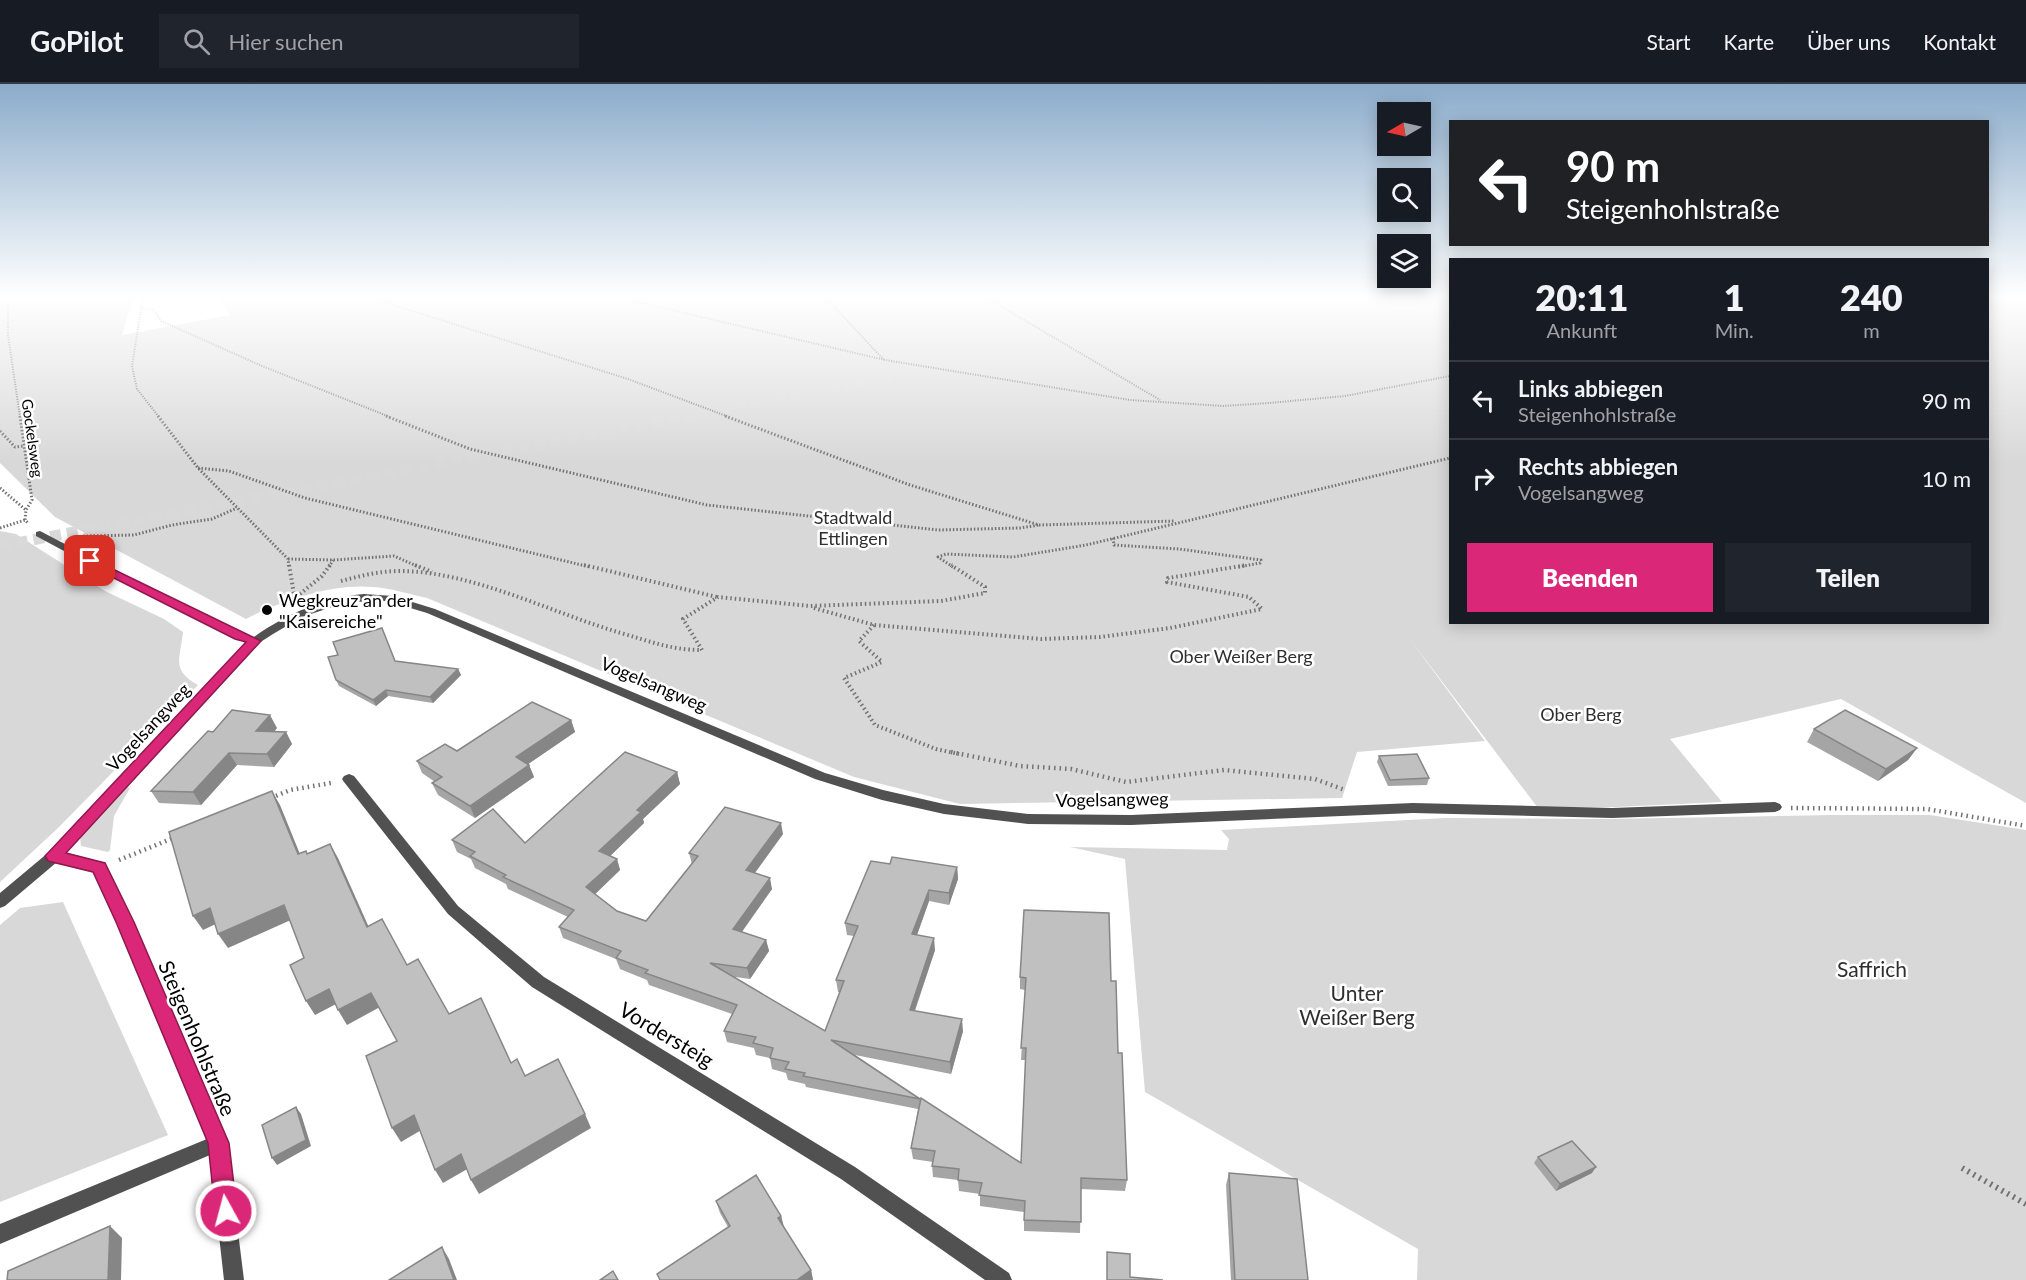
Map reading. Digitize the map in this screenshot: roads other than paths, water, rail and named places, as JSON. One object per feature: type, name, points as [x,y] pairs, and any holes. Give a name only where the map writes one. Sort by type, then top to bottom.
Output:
[{"type":"street","points":[[40,534],[239,636],[255,641]]},
{"type":"street","name":"Vogelsangweg","points":[[0,902],[54,856],[255,641],[276,625],[327,604],[383,597],[431,611],[820,776],[882,795],[944,809],[1028,819],[1131,820],[1413,808],[1612,813],[1775,807]]},
{"type":"street","name":"Vordersteig","points":[[349,779],[453,910],[538,982],[848,1173],[1002,1280]]},
{"type":"street","name":"Steigenhohlstraße","points":[[54,856],[99,867],[125,922],[218,1143],[234,1280]]},
{"type":"street","points":[[0,1234],[218,1143]]},
{"type":"tunnel","points":[[684,417],[1025,353]]},
{"type":"tunnel","points":[[0,546],[692,416]]},
{"type":"place","name":"Wegkreuz an der \"Kaisereiche\"","points":[[267,610]]},
{"type":"park label","name":"Stadtwald Ettlingen","points":[[853,527]]},
{"type":"park label","name":"Ober Weißer Berg","points":[[1241,656]]},
{"type":"park label","name":"Ober Berg","points":[[1581,714]]},
{"type":"park label","name":"Saffrich","points":[[1872,968]]},
{"type":"park label","name":"Unter Weißer Berg","points":[[1357,1004]]}]
